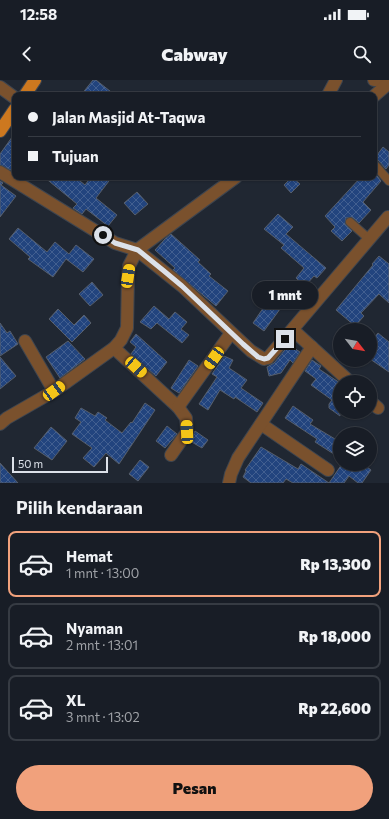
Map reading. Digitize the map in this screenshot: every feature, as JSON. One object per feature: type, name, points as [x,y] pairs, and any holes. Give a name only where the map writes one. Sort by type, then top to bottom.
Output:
[{"type":"main road","points":[[27,92],[36,80]]},
{"type":"main road","points":[[0,131],[12,113]]},
{"type":"street","points":[[330,92],[336,80]]},
{"type":"street","points":[[374,80],[379,80]]},
{"type":"street","points":[[377,93],[389,83]]},
{"type":"street","points":[[0,87],[12,96]]},
{"type":"street","points":[[0,172],[12,179]]},
{"type":"street","points":[[13,180],[115,243],[138,250],[182,286],[231,334],[254,354],[258,357],[266,359],[293,330],[389,217]]},
{"type":"street","points":[[0,424],[7,418],[54,391],[114,348],[121,340],[127,328],[129,266],[138,250],[232,180]]},
{"type":"street","points":[[293,330],[342,375]]},
{"type":"street","points":[[178,407],[231,334]]},
{"type":"street","points":[[25,340],[54,391]]},
{"type":"street","points":[[229,483],[238,458],[312,347]]},
{"type":"street","points":[[114,348],[178,407],[186,418],[187,432],[171,455]]},
{"type":"street","points":[[260,424],[328,470]]},
{"type":"lane","points":[[377,167],[389,181]]},
{"type":"lane","points":[[350,222],[369,239]]},
{"type":"building","points":[[93,80],[96,80],[111,92],[83,92]]},
{"type":"building","points":[[12,137],[12,171],[0,165],[0,154]]},
{"type":"building","points":[[383,147],[389,152],[389,165],[386,169],[377,160],[377,155]]},
{"type":"building","points":[[377,176],[381,181],[363,202],[371,210],[359,223],[352,217],[346,218],[345,224],[352,231],[342,241],[331,231],[335,227],[325,216],[358,180],[377,180]]},
{"type":"building","points":[[48,180],[79,180],[85,185],[89,180],[110,180],[96,198],[117,215],[108,226],[86,209],[82,214],[73,208],[77,204]]},
{"type":"building","points":[[289,180],[295,180],[300,184],[291,193],[284,185]]},
{"type":"building","points":[[0,181],[3,183],[1,185],[16,196],[0,217]]},
{"type":"building","points":[[137,192],[148,204],[135,215],[124,203]]},
{"type":"building","points":[[278,214],[293,227],[286,234],[326,268],[317,278],[314,276],[305,286],[296,278],[304,268],[281,248],[284,245],[264,229]]},
{"type":"building","points":[[18,228],[47,252],[55,242],[69,254],[76,245],[94,259],[83,272],[66,259],[53,277],[28,259],[30,257],[9,239]]},
{"type":"building","points":[[171,234],[200,260],[198,262],[211,274],[209,276],[228,291],[216,306],[173,270],[175,268],[155,250]]},
{"type":"building","points":[[379,256],[389,264],[389,303],[379,294],[361,313],[364,316],[358,323],[351,323],[336,310],[373,265],[372,264]]},
{"type":"building","points":[[92,282],[103,295],[90,306],[79,294]]},
{"type":"building","points":[[272,295],[280,300],[279,303],[283,305],[264,331],[253,323]]},
{"type":"building","points":[[154,306],[169,319],[175,312],[187,322],[181,329],[189,335],[182,343],[157,323],[151,329],[140,322]]},
{"type":"building","points":[[58,309],[74,325],[84,315],[91,323],[72,342],[49,319]]},
{"type":"building","points":[[0,323],[7,333],[10,331],[18,344],[0,356]]},
{"type":"building","points":[[378,333],[389,342],[389,372],[377,364]]},
{"type":"building","points":[[136,334],[167,362],[156,376],[131,354],[136,347],[130,342]]},
{"type":"building","points":[[68,341],[85,359],[60,378],[46,357]]},
{"type":"building","points":[[289,345],[300,352],[293,363],[290,360],[281,373],[269,376],[267,367],[274,363]]},
{"type":"building","points":[[224,356],[233,360],[229,368],[247,380],[241,388],[263,403],[257,412],[235,397],[234,399],[220,390],[208,410],[199,404],[217,377],[212,374]]},
{"type":"building","points":[[0,357],[16,376],[0,389]]},
{"type":"building","points":[[189,360],[198,366],[179,393],[171,388]]},
{"type":"building","points":[[312,360],[321,366],[319,369],[333,378],[333,411],[329,408],[329,404],[332,400],[311,385],[316,379],[305,371]]},
{"type":"building","points":[[145,403],[155,410],[119,464],[106,453],[94,467],[83,458],[92,448],[72,434],[81,422],[75,418],[81,408],[95,416],[98,412],[107,418],[105,420],[122,433],[131,422],[132,423]]},
{"type":"building","points":[[293,406],[313,420],[310,424],[333,438],[333,454],[315,442],[317,439],[285,418]]},
{"type":"building","points":[[167,426],[177,434],[165,448],[156,441]]},
{"type":"building","points":[[51,427],[67,441],[52,460],[34,448]]},
{"type":"building","points":[[195,431],[208,440],[202,448],[190,441]]},
{"type":"building","points":[[261,447],[298,469],[301,464],[329,483],[293,483],[286,479],[283,483],[251,483],[243,477],[246,471],[245,470]]},
{"type":"building","points":[[140,460],[149,467],[138,481],[129,474]]},
{"type":"building","points":[[0,463],[18,483],[0,483]]},
{"type":"building","points":[[337,471],[370,471],[362,483],[358,483],[349,476],[344,483],[329,483]]},
{"type":"route","points":[[103,235],[115,243],[138,250],[182,286],[192,297],[258,357],[264,359],[268,358],[285,339]]}]
